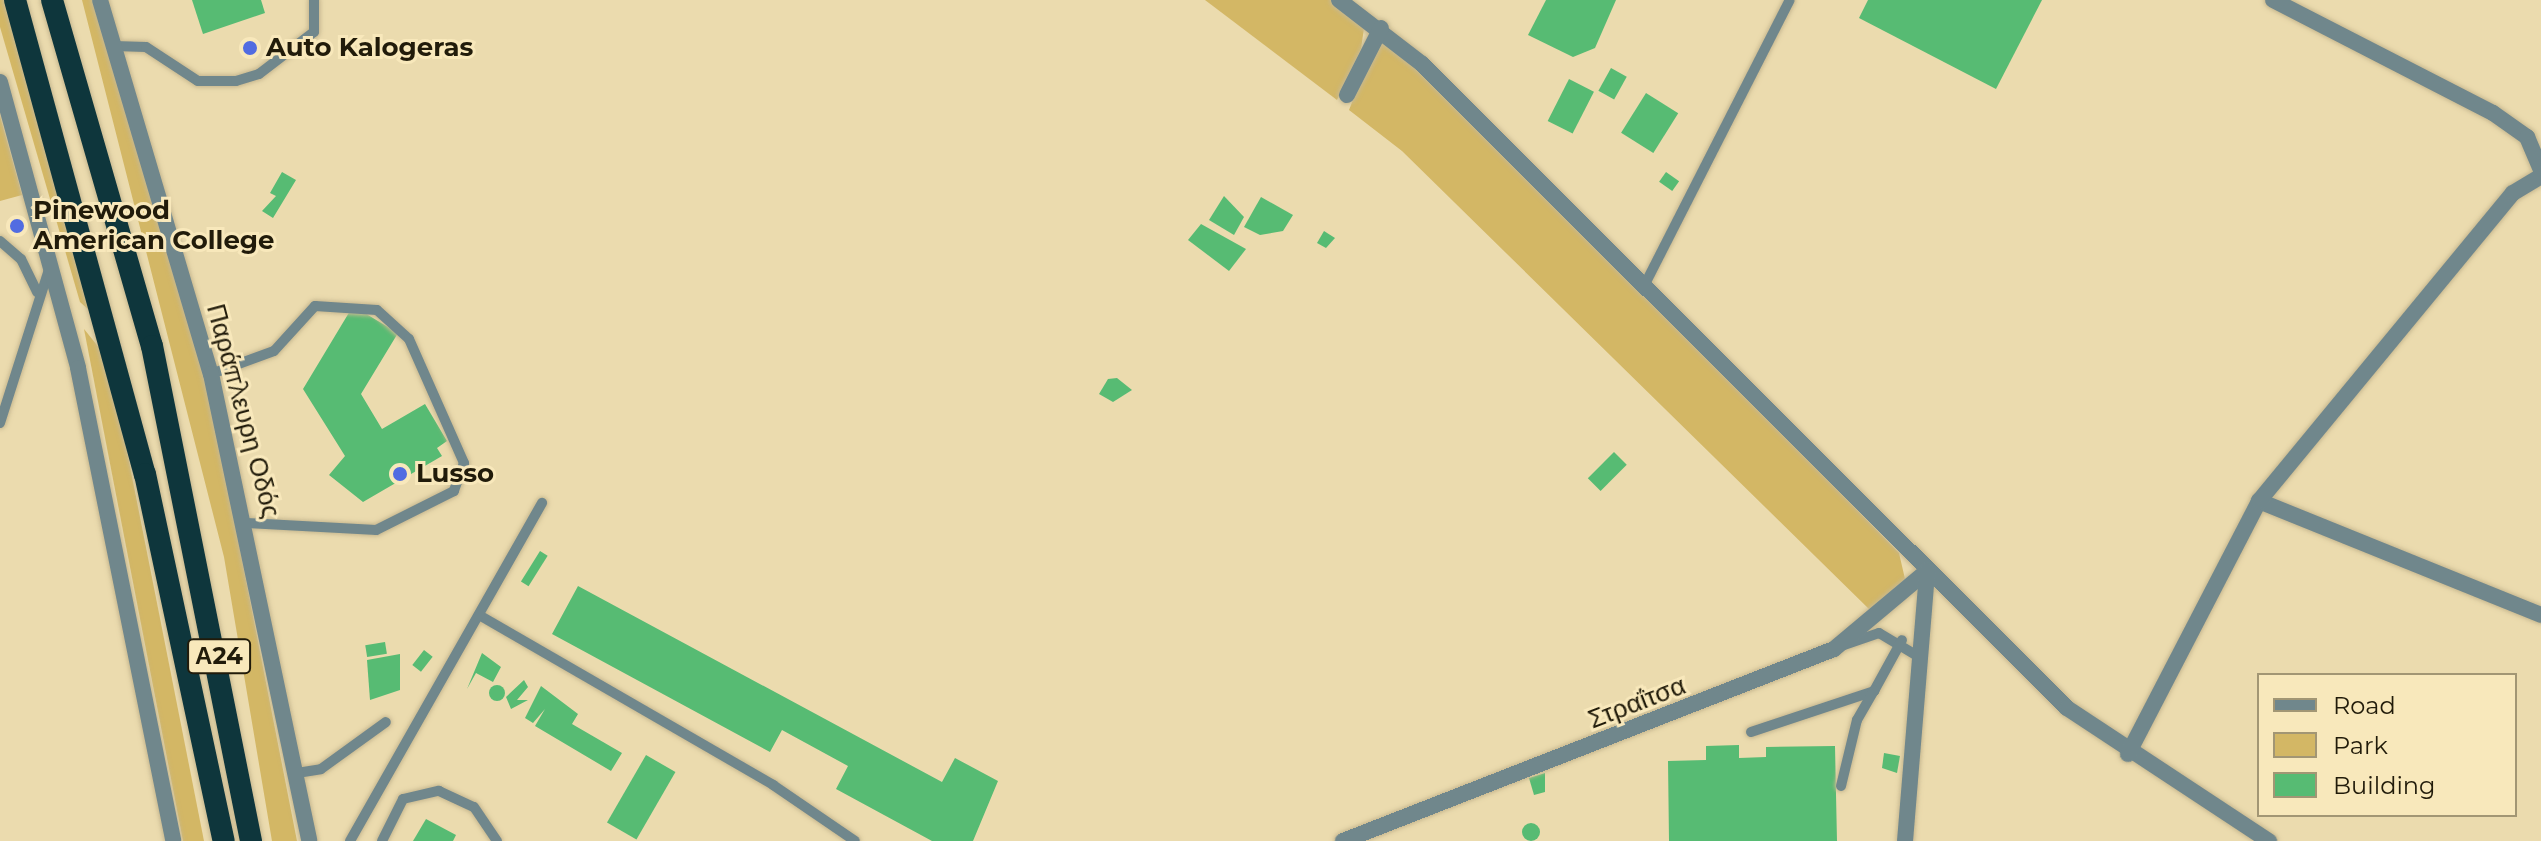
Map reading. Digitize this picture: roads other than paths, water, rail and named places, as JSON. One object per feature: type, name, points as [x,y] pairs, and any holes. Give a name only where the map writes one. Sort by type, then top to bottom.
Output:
[{"type":"highway","name":"Α24","points":[[15,0],[145,474],[224,841]]},
{"type":"highway","name":"Α24","points":[[52,0],[86,98],[188,502],[251,841]]},
{"type":"highway","points":[[68,0],[86,98]]},
{"type":"street","name":"Παράπλευρη Οδός","points":[[100,0],[211,374],[247,523],[309,841]]},
{"type":"street","points":[[1339,0],[1381,28],[2067,708],[2128,754],[2269,841]]},
{"type":"street","points":[[2128,754],[2259,501],[2513,193],[2541,173],[2527,137],[2493,113],[2273,0]]},
{"type":"street","points":[[1347,95],[1381,28]]},
{"type":"street","points":[[0,82],[51,256],[173,841]]},
{"type":"street","points":[[2259,501],[2541,615]]},
{"type":"street","points":[[1905,841],[1927,571]]},
{"type":"street","name":"Στραΐτσα","points":[[1343,841],[1834,649],[1927,571]]},
{"type":"lane","points":[[114,46],[146,47],[198,81],[236,81],[259,74],[314,32],[314,0]]},
{"type":"lane","points":[[1642,290],[1790,0]]},
{"type":"lane","points":[[0,241],[21,259],[37,292]]},
{"type":"lane","points":[[0,423],[23,364],[37,292],[51,256]]},
{"type":"lane","points":[[211,374],[274,351],[315,306],[377,310],[409,339],[464,463],[454,491],[376,530],[247,523]]},
{"type":"lane","points":[[350,841],[542,503]]},
{"type":"lane","points":[[479,615],[773,785],[855,841]]},
{"type":"lane","points":[[1834,649],[1879,633],[1902,640],[1922,658]]},
{"type":"lane","points":[[1841,786],[1857,720],[1902,640]]},
{"type":"lane","points":[[1751,732],[1874,691]]},
{"type":"lane","points":[[297,773],[321,769],[386,722]]},
{"type":"lane","points":[[382,841],[403,799],[439,791],[474,807],[497,841]]},
{"type":"place","name":"Auto Kalogeras","points":[[250,48]]},
{"type":"place","name":"Pinewood American College","points":[[17,226]]},
{"type":"place","name":"Lusso","points":[[400,474]]}]
